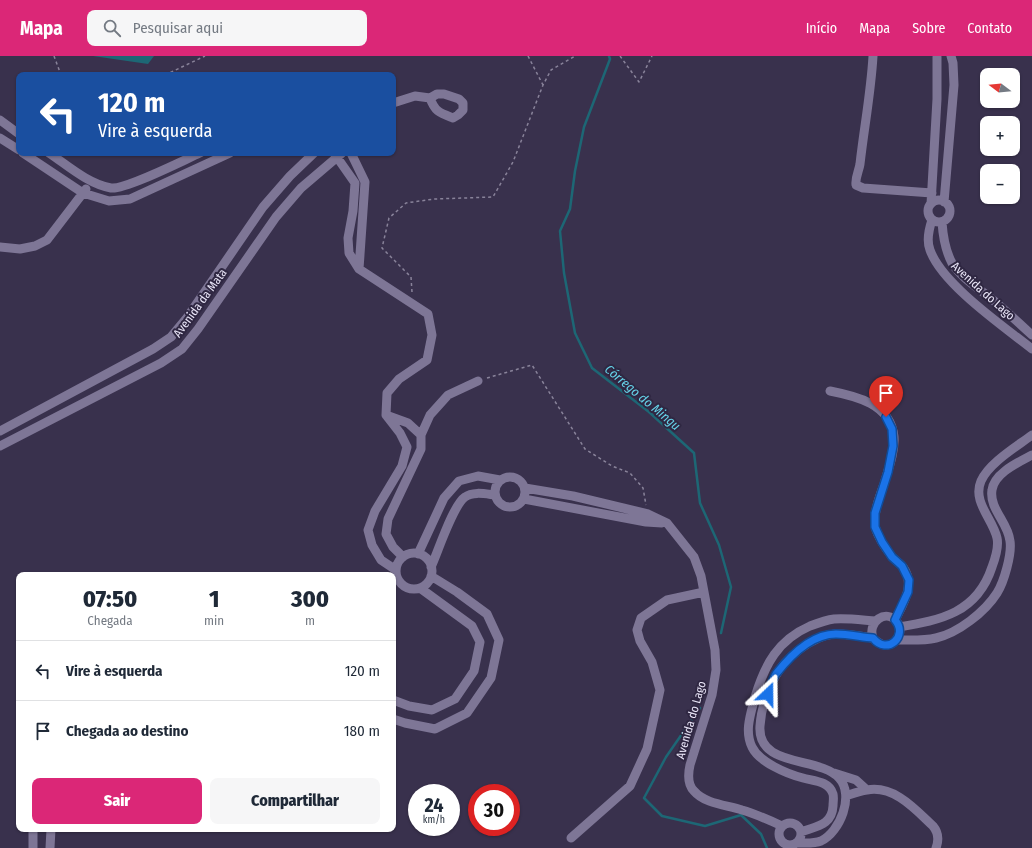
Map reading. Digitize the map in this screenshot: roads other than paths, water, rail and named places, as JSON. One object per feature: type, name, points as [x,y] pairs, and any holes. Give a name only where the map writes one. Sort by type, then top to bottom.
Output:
[{"type":"street","points":[[873,56],[860,166],[856,185],[863,188],[932,194]]},
{"type":"street","name":"Avenida do Lago","points":[[938,56],[938,100],[932,194],[931,204],[928,210],[929,217],[932,220],[929,229],[928,244],[936,262],[944,273],[976,303],[1032,349]]},
{"type":"street","name":"Avenida do Lago","points":[[951,56],[954,72],[944,202],[949,208],[949,215],[942,222],[944,242],[953,265],[1032,335]]},
{"type":"street","points":[[396,102],[415,96],[430,98]]},
{"type":"street","points":[[0,120],[16,132]]},
{"type":"street","points":[[0,138],[16,148]]},
{"type":"street","points":[[28,156],[83,193],[109,202],[130,199],[223,156]]},
{"type":"street","points":[[54,156],[91,181],[112,188],[128,185],[193,156]]},
{"type":"street","name":"Avenida da Mata","points":[[0,431],[153,349],[171,337],[186,319],[264,207],[290,176],[311,156]]},
{"type":"street","name":"Avenida da Mata","points":[[0,446],[161,363],[182,349],[198,329],[276,217],[301,188],[336,156]]},
{"type":"street","points":[[339,156],[354,183],[353,211],[348,238],[349,253],[359,269],[428,314],[432,335],[427,360],[399,379],[387,393],[386,416],[400,433],[407,447],[402,466],[375,511],[368,530],[372,545],[380,560],[396,570]]},
{"type":"street","points":[[352,156],[365,182],[359,269]]},
{"type":"street","points":[[0,247],[20,249],[35,246],[47,240],[91,181]]},
{"type":"street","points":[[931,204],[938,201],[944,202]]},
{"type":"street","points":[[932,220],[935,222],[942,222]]},
{"type":"street","points":[[403,557],[393,548],[386,534],[388,519],[421,449],[421,435],[430,414],[448,395],[478,381]]},
{"type":"street","points":[[830,392],[862,398],[875,406],[886,417],[892,429],[893,446],[888,472],[875,513],[875,527],[882,542],[892,557],[902,566],[909,580],[908,592],[897,624],[899,636],[897,640]]},
{"type":"street","points":[[386,416],[408,423],[421,435]]},
{"type":"street","points":[[795,845],[800,840],[801,832],[821,825],[829,820],[832,814],[833,794],[824,784],[802,778],[778,768],[759,757],[753,748],[750,741],[749,721],[760,680],[773,655],[781,645],[799,631],[818,622],[833,620],[876,621],[884,617],[889,617],[897,624],[927,622],[956,613],[970,602],[984,587],[994,562],[997,549],[997,538],[980,504],[980,482],[991,467],[1032,434]]},
{"type":"street","points":[[876,621],[872,629],[873,638],[876,642],[889,645],[897,640],[923,641],[938,638],[952,632],[981,612],[997,593],[1007,567],[1011,547],[1009,533],[993,504],[992,490],[994,483],[1008,468],[1032,455]]},
{"type":"street","points":[[418,554],[444,498],[459,481],[478,476],[500,480]]},
{"type":"street","points":[[505,477],[515,477],[520,480],[525,488],[526,494],[524,499],[516,506],[505,506],[501,504],[496,495],[497,484],[505,477]]},
{"type":"street","name":"Avenida do Lago","points":[[525,488],[574,496],[648,514],[667,523],[694,557],[701,576],[715,650],[716,670],[712,695],[688,772],[690,785],[694,791],[702,797],[742,810],[782,826],[794,823],[800,828],[801,832]]},
{"type":"street","points":[[396,720],[435,729],[467,713],[491,678],[498,640],[487,614],[431,572],[429,561],[424,556],[418,554],[408,554],[399,561],[396,570],[397,577],[404,586],[414,589],[420,588],[429,581],[431,572],[456,507],[466,496],[479,493],[496,495]]},
{"type":"street","points":[[524,499],[646,522],[667,523]]},
{"type":"street","points":[[396,701],[409,706],[432,710],[455,699],[474,671],[480,642],[472,626],[420,588]]},
{"type":"street","points":[[571,838],[630,786],[647,749],[660,690],[652,662],[640,641],[637,630],[641,618],[667,600],[704,592]]},
{"type":"street","points":[[867,790],[860,782],[852,778],[833,773],[817,766],[785,758],[770,750],[763,744],[760,727],[768,694],[776,676],[791,657],[808,643],[822,637],[835,634],[873,638]]},
{"type":"street","points":[[782,826],[779,833],[780,840],[786,845],[810,844],[821,841],[830,835],[841,820],[846,796],[843,783],[833,773]]},
{"type":"street","points":[[846,796],[867,790],[885,791],[899,796],[910,804],[937,830],[938,839],[936,848]]},
{"type":"street","points":[[33,832],[33,848]]},
{"type":"street","points":[[50,848],[51,832]]},
{"type":"waterway","name":"Córrego do Mingu","points":[[609,56],[610,59],[584,127],[575,171],[570,209],[560,231],[564,273],[575,333],[592,368],[649,412],[694,453],[700,503],[719,545],[731,587],[721,633]]},
{"type":"waterway","name":"Córrego do Mingu","points":[[700,708],[666,757],[644,798],[662,816],[705,826],[741,815],[761,834],[767,848]]}]
